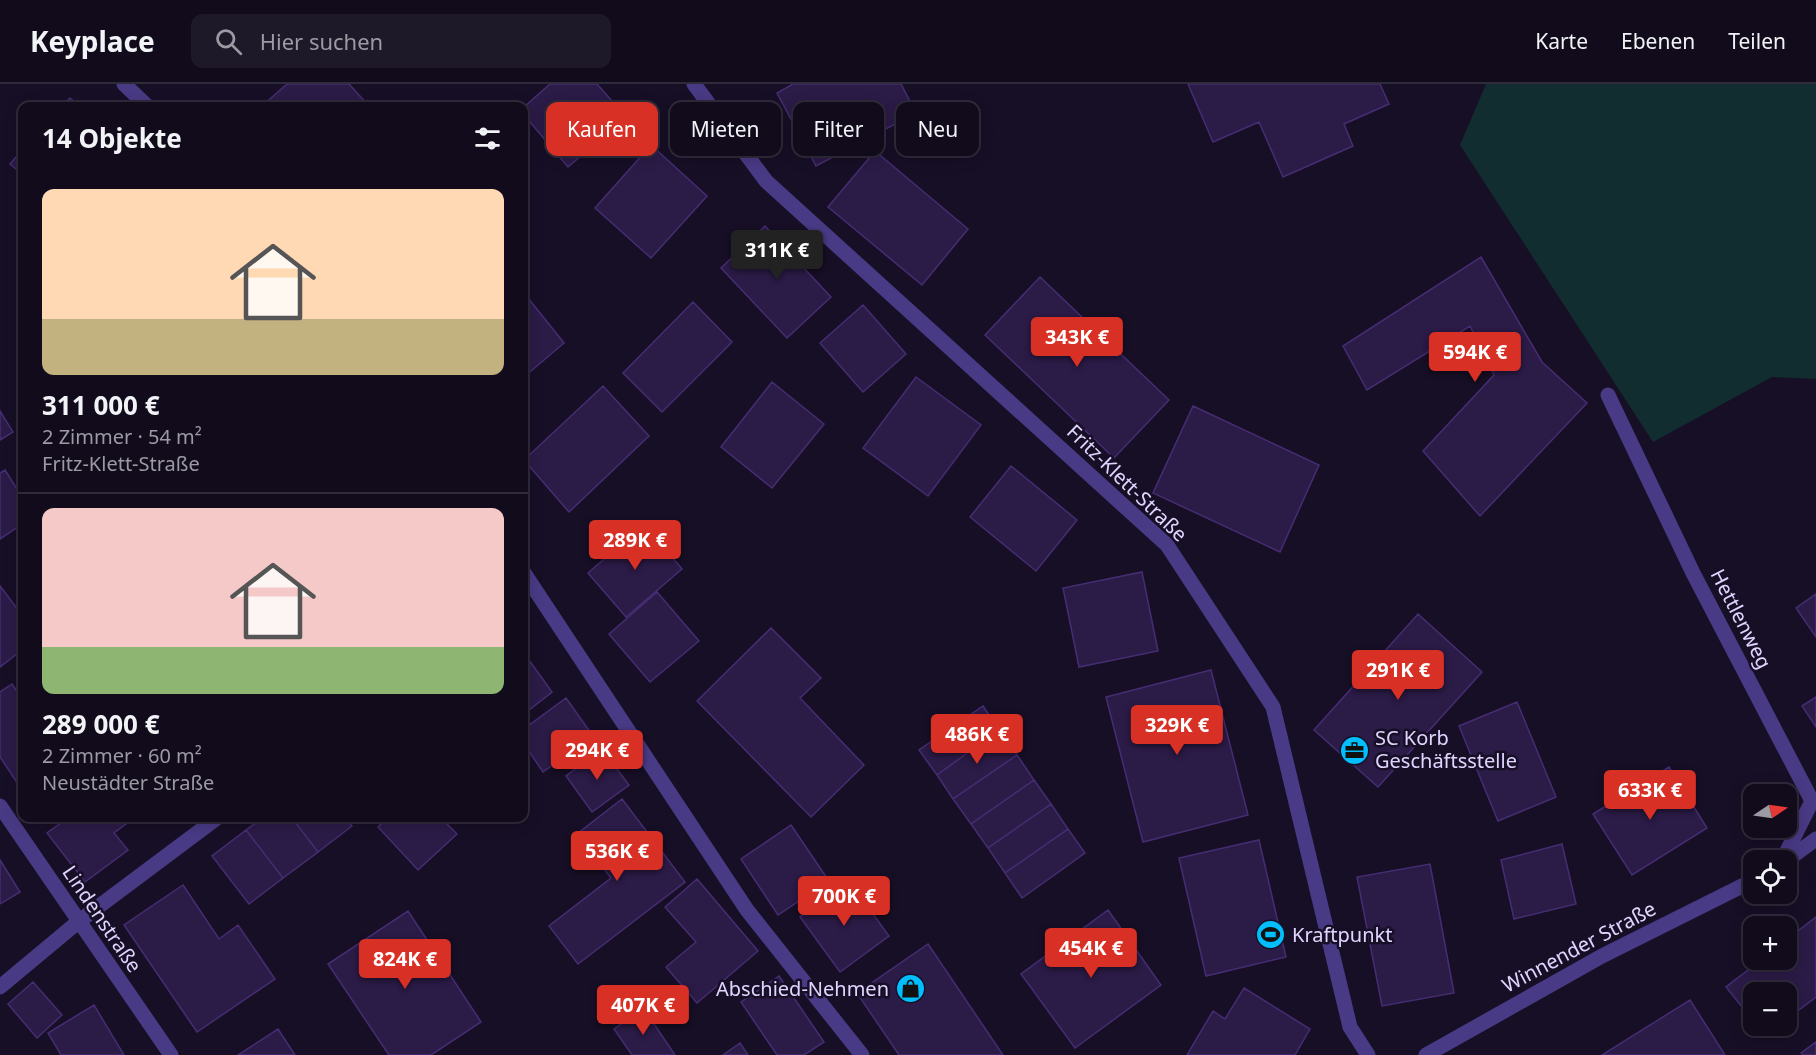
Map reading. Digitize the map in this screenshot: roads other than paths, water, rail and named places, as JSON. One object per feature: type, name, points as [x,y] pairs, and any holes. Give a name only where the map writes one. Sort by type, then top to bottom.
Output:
[{"type":"street","points":[[124,84],[143,102]]},
{"type":"street","name":"Fritz-Klett-Straße","points":[[694,84],[766,181],[1167,545],[1273,707],[1350,1026],[1368,1055]]},
{"type":"street","name":"Hettlenweg","points":[[1608,395],[1693,573],[1812,801],[1789,850]]},
{"type":"street","points":[[528,579],[747,910],[862,1055]]},
{"type":"street","name":"Lindenstraße","points":[[0,806],[171,1055]]},
{"type":"street","points":[[0,987],[78,922],[212,822]]},
{"type":"street","points":[[1797,853],[1814,842]]},
{"type":"street","name":"Winnender Straße","points":[[1426,1055],[1602,956],[1743,886]]},
{"type":"place","name":"SC Korb Geschäftsstelle","points":[[1354,750]]},
{"type":"place","name":"Kraftpunkt","points":[[1271,935]]},
{"type":"place","name":"Abschied-Nehmen","points":[[910,989]]}]
